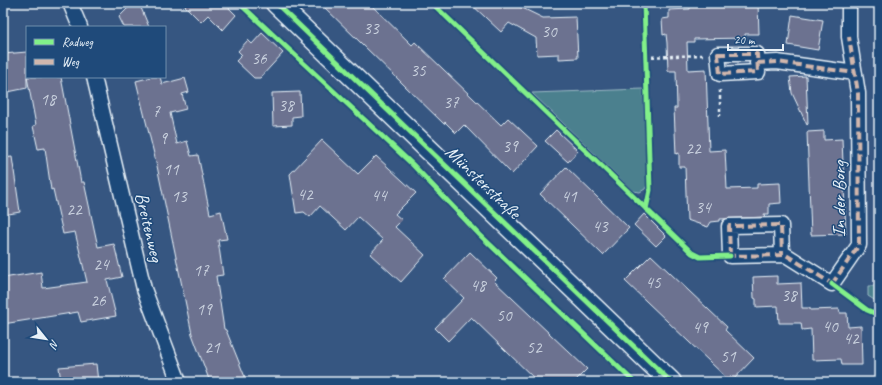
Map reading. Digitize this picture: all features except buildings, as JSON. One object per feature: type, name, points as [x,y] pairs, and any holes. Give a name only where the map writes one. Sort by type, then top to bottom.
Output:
[{"type":"main road","name":"Münsterstraße","points":[[276,3],[671,382]]},
{"type":"street","points":[[70,3],[80,26]]},
{"type":"street","name":"In der Borg","points":[[782,254],[786,255],[832,284],[859,245],[858,93],[849,37],[850,3]]},
{"type":"street","points":[[718,54],[757,54],[758,72],[720,74],[718,54]]},
{"type":"street","points":[[757,63],[777,62],[855,73]]},
{"type":"street","name":"Breitenweg","points":[[94,78],[144,289],[178,382]]},
{"type":"path","points":[[646,57],[718,54]]},
{"type":"path","points":[[720,74],[720,116]]},
{"type":"green space","points":[[643,89],[647,185],[645,189],[640,192],[633,191],[532,93]]},
{"type":"green space","points":[[868,286],[879,286],[879,303],[868,296]]},
{"type":"marked path","points":[[832,284],[859,245],[858,93],[849,37]]},
{"type":"marked path","points":[[718,54],[757,54],[758,72],[720,74],[718,54]]},
{"type":"marked path","points":[[757,63],[777,62],[855,73]]},
{"type":"marked path","points":[[730,256],[729,226],[781,225],[782,254]]},
{"type":"marked path","points":[[727,256],[786,255],[834,285]]},
{"type":"cycle path","points":[[239,3],[412,164],[480,235],[634,382]]},
{"type":"cycle path","points":[[276,3],[671,382]]},
{"type":"cycle path","points":[[432,3],[692,253],[700,257],[730,256]]},
{"type":"cycle path","points":[[644,3],[650,190],[646,209]]},
{"type":"cycle path","points":[[832,284],[867,310],[879,315]]}]
